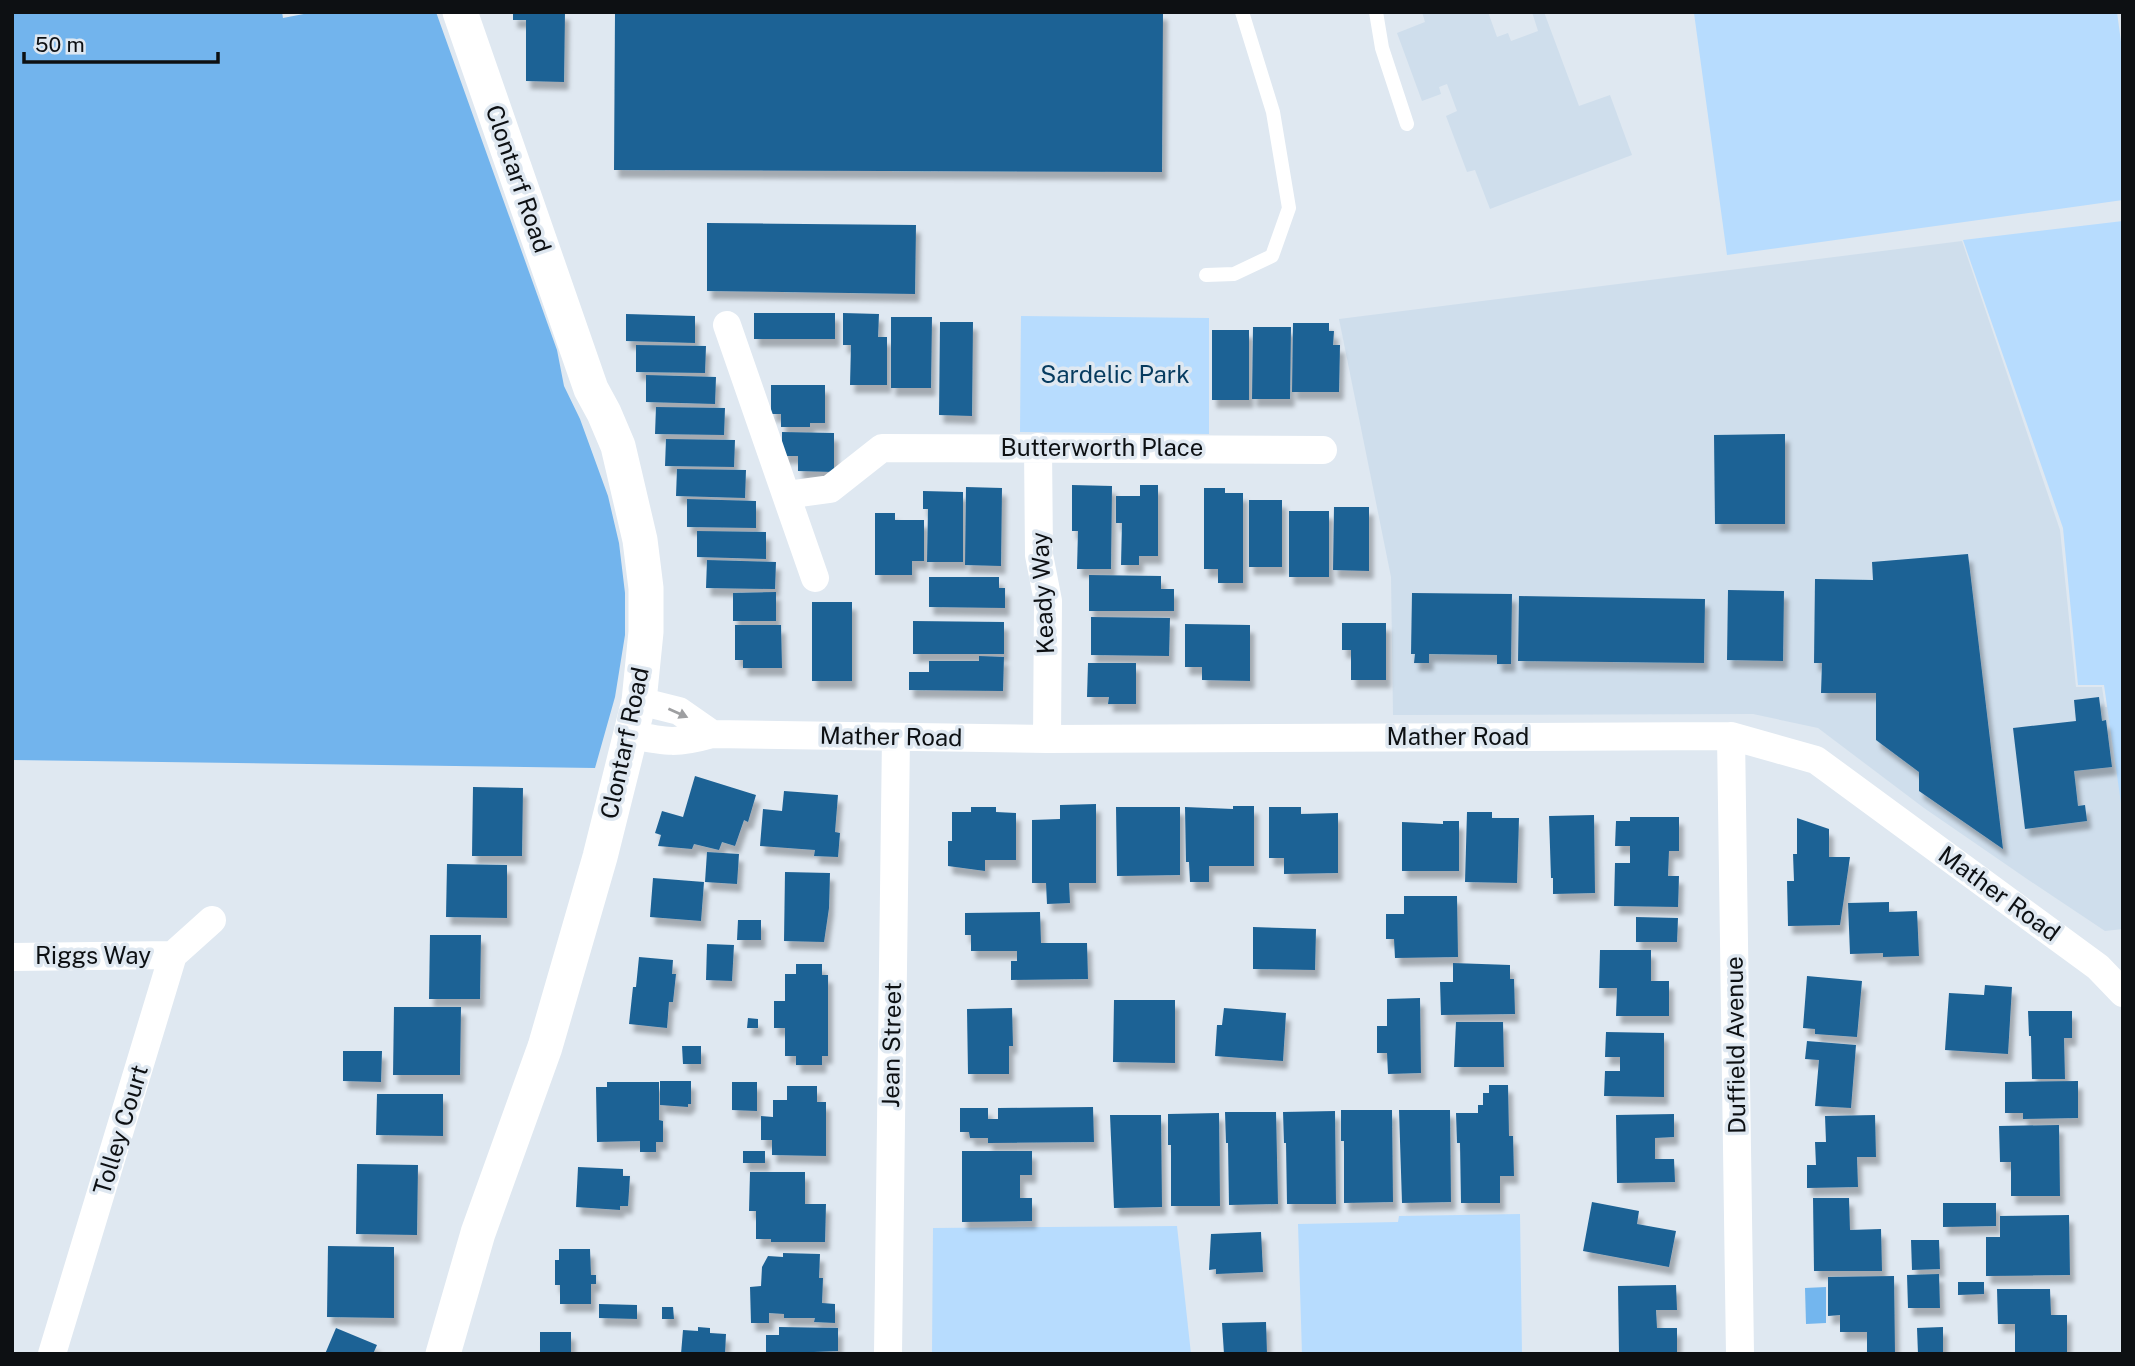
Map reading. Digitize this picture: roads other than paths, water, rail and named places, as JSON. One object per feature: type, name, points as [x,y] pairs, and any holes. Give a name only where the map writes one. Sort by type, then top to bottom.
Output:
[{"type":"street","name":"Clontarf Road","points":[[443,1354],[478,1233],[545,1047],[600,857],[639,701],[646,632],[646,588],[640,540],[618,446],[591,389],[460,12]]},
{"type":"street","points":[[727,325],[815,578]]},
{"type":"street","name":"Keady Way","points":[[1038,447],[1039,555],[1048,601],[1047,739]]},
{"type":"street","name":"Butterworth Place","points":[[786,495],[830,489],[882,448],[1323,450]]},
{"type":"street","points":[[639,701],[679,711],[712,734]]},
{"type":"street","name":"Mather Road","points":[[632,735],[671,743],[712,734],[1047,739],[1731,736],[1816,760],[2098,967],[2123,993]]},
{"type":"street","name":"Duffield Avenue","points":[[1731,736],[1740,1354]]},
{"type":"street","name":"Jean Street","points":[[888,1354],[896,737]]},
{"type":"street","points":[[173,955],[212,920]]},
{"type":"street","name":"Riggs Way","points":[[12,957],[173,955]]},
{"type":"street","name":"Tolley Court","points":[[52,1354],[173,955]]},
{"type":"lane","points":[[1206,275],[1234,274],[1272,256],[1289,208],[1273,111],[1242,12]]},
{"type":"lane","points":[[1376,12],[1382,48],[1407,124]]},
{"type":"park label","name":"Sardelic Park","points":[[1115,375]]}]
